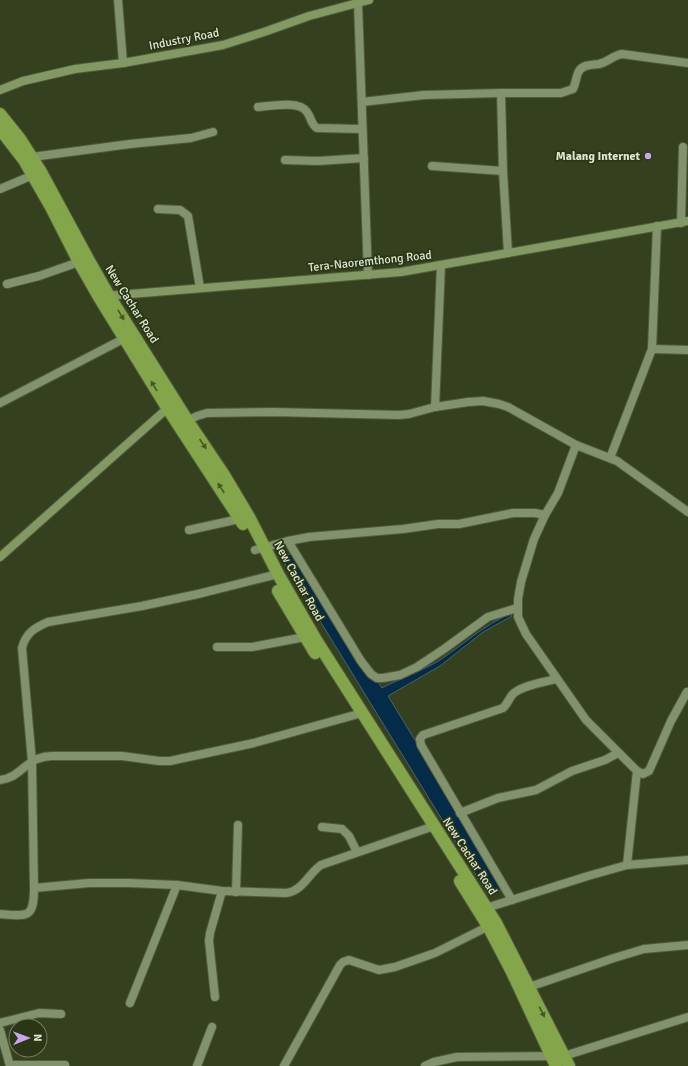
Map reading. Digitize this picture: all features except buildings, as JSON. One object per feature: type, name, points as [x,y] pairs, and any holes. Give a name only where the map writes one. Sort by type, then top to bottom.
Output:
[{"type":"highway","name":"New Cachar Road","points":[[0,114],[32,157],[55,196],[85,254],[104,296]]},
{"type":"highway","name":"New Cachar Road","points":[[0,129],[16,148],[33,175],[79,262],[104,296],[183,423],[224,475],[244,518],[305,637],[358,714],[492,924],[529,987],[560,1061]]},
{"type":"highway","name":"New Cachar Road","points":[[274,575],[316,640],[358,714]]},
{"type":"highway","name":"New Cachar Road","points":[[492,924],[512,972],[560,1061]]},
{"type":"street","points":[[118,0],[123,63]]},
{"type":"street","name":"Industry Road","points":[[0,90],[23,81],[75,69],[123,63],[223,45],[309,16],[369,0]]},
{"type":"street","points":[[358,3],[368,276]]},
{"type":"street","points":[[362,102],[424,95],[561,93],[573,89],[579,71],[582,68],[601,64],[615,56],[622,54],[688,63]]},
{"type":"street","points":[[501,93],[503,171],[508,253]]},
{"type":"street","points":[[258,107],[291,104],[298,105],[307,111],[312,123],[317,128],[362,129]]},
{"type":"street","points":[[32,157],[130,144],[191,138],[213,132]]},
{"type":"street","points":[[683,147],[685,222]]},
{"type":"street","points":[[285,160],[318,161],[364,158]]},
{"type":"street","points":[[432,166],[503,171]]},
{"type":"street","points":[[0,189],[33,175]]},
{"type":"street","points":[[158,209],[180,210],[188,216],[200,288]]},
{"type":"street","name":"Tera-Naoremthong Road","points":[[104,296],[368,276],[401,272],[685,222]]},
{"type":"street","points":[[610,458],[652,350],[657,226]]},
{"type":"street","points":[[7,284],[38,276],[79,262]]},
{"type":"street","points":[[435,407],[441,265]]},
{"type":"street","points":[[0,403],[129,335]]},
{"type":"street","points":[[652,350],[688,350]]},
{"type":"street","points":[[183,423],[201,414],[220,413],[273,412],[399,415],[435,407],[483,401],[508,407],[576,445],[610,458],[627,467],[638,477],[688,512]]},
{"type":"street","points":[[0,557],[172,405]]},
{"type":"street","points":[[576,445],[558,493],[545,515],[534,539],[521,582],[517,608],[522,627],[586,720],[618,753],[637,771],[643,774],[648,771],[671,721],[687,692]]},
{"type":"street","points":[[260,548],[288,541],[326,535],[397,530],[438,524],[459,524],[513,514],[535,513],[545,515]]},
{"type":"street","points":[[189,530],[244,518]]},
{"type":"street","points":[[288,541],[361,661],[371,674],[377,678],[400,675],[417,667],[488,617],[517,608]]},
{"type":"street","points":[[0,914],[20,916],[30,912],[34,902],[32,762],[22,648],[24,639],[34,628],[48,622],[142,606],[274,575]]},
{"type":"street","points":[[218,647],[252,647],[305,637]]},
{"type":"street","points":[[512,900],[421,746],[421,737],[452,724],[503,708],[511,696],[518,691],[556,678]]},
{"type":"street","points":[[0,780],[16,775],[37,759],[52,756],[127,756],[159,761],[170,761],[254,743],[358,714]]},
{"type":"street","points":[[460,813],[498,798],[536,790],[572,771],[605,760],[618,753]]},
{"type":"street","points":[[627,865],[637,771]]},
{"type":"street","points":[[236,892],[238,825]]},
{"type":"street","points":[[322,827],[342,829],[349,836],[357,852]]},
{"type":"street","points":[[34,888],[89,883],[129,883],[177,885],[236,892],[294,892],[299,889],[310,874],[321,865],[430,827]]},
{"type":"street","points":[[482,909],[627,865],[688,860]]},
{"type":"street","points":[[130,1004],[177,885]]},
{"type":"street","points":[[215,997],[210,932],[222,891]]},
{"type":"street","points":[[284,1066],[343,962],[349,960],[374,969],[385,969],[435,952],[492,924]]},
{"type":"street","points":[[529,987],[614,958],[644,950],[688,945]]},
{"type":"street","points":[[0,1023],[39,1013],[61,1014]]},
{"type":"street","points":[[425,1066],[434,1062],[457,1057],[560,1061],[688,1017]]},
{"type":"street","points":[[197,1066],[212,1027]]},
{"type":"street","points":[[0,1030],[10,1065],[65,1065]]},
{"type":"water","points":[[293,552],[382,688],[434,664],[491,624],[510,614],[512,616],[483,632],[440,666],[388,696],[459,812],[502,889],[489,896],[282,559]]},
{"type":"place","name":"Malang Internet","points":[[648,156]]}]
